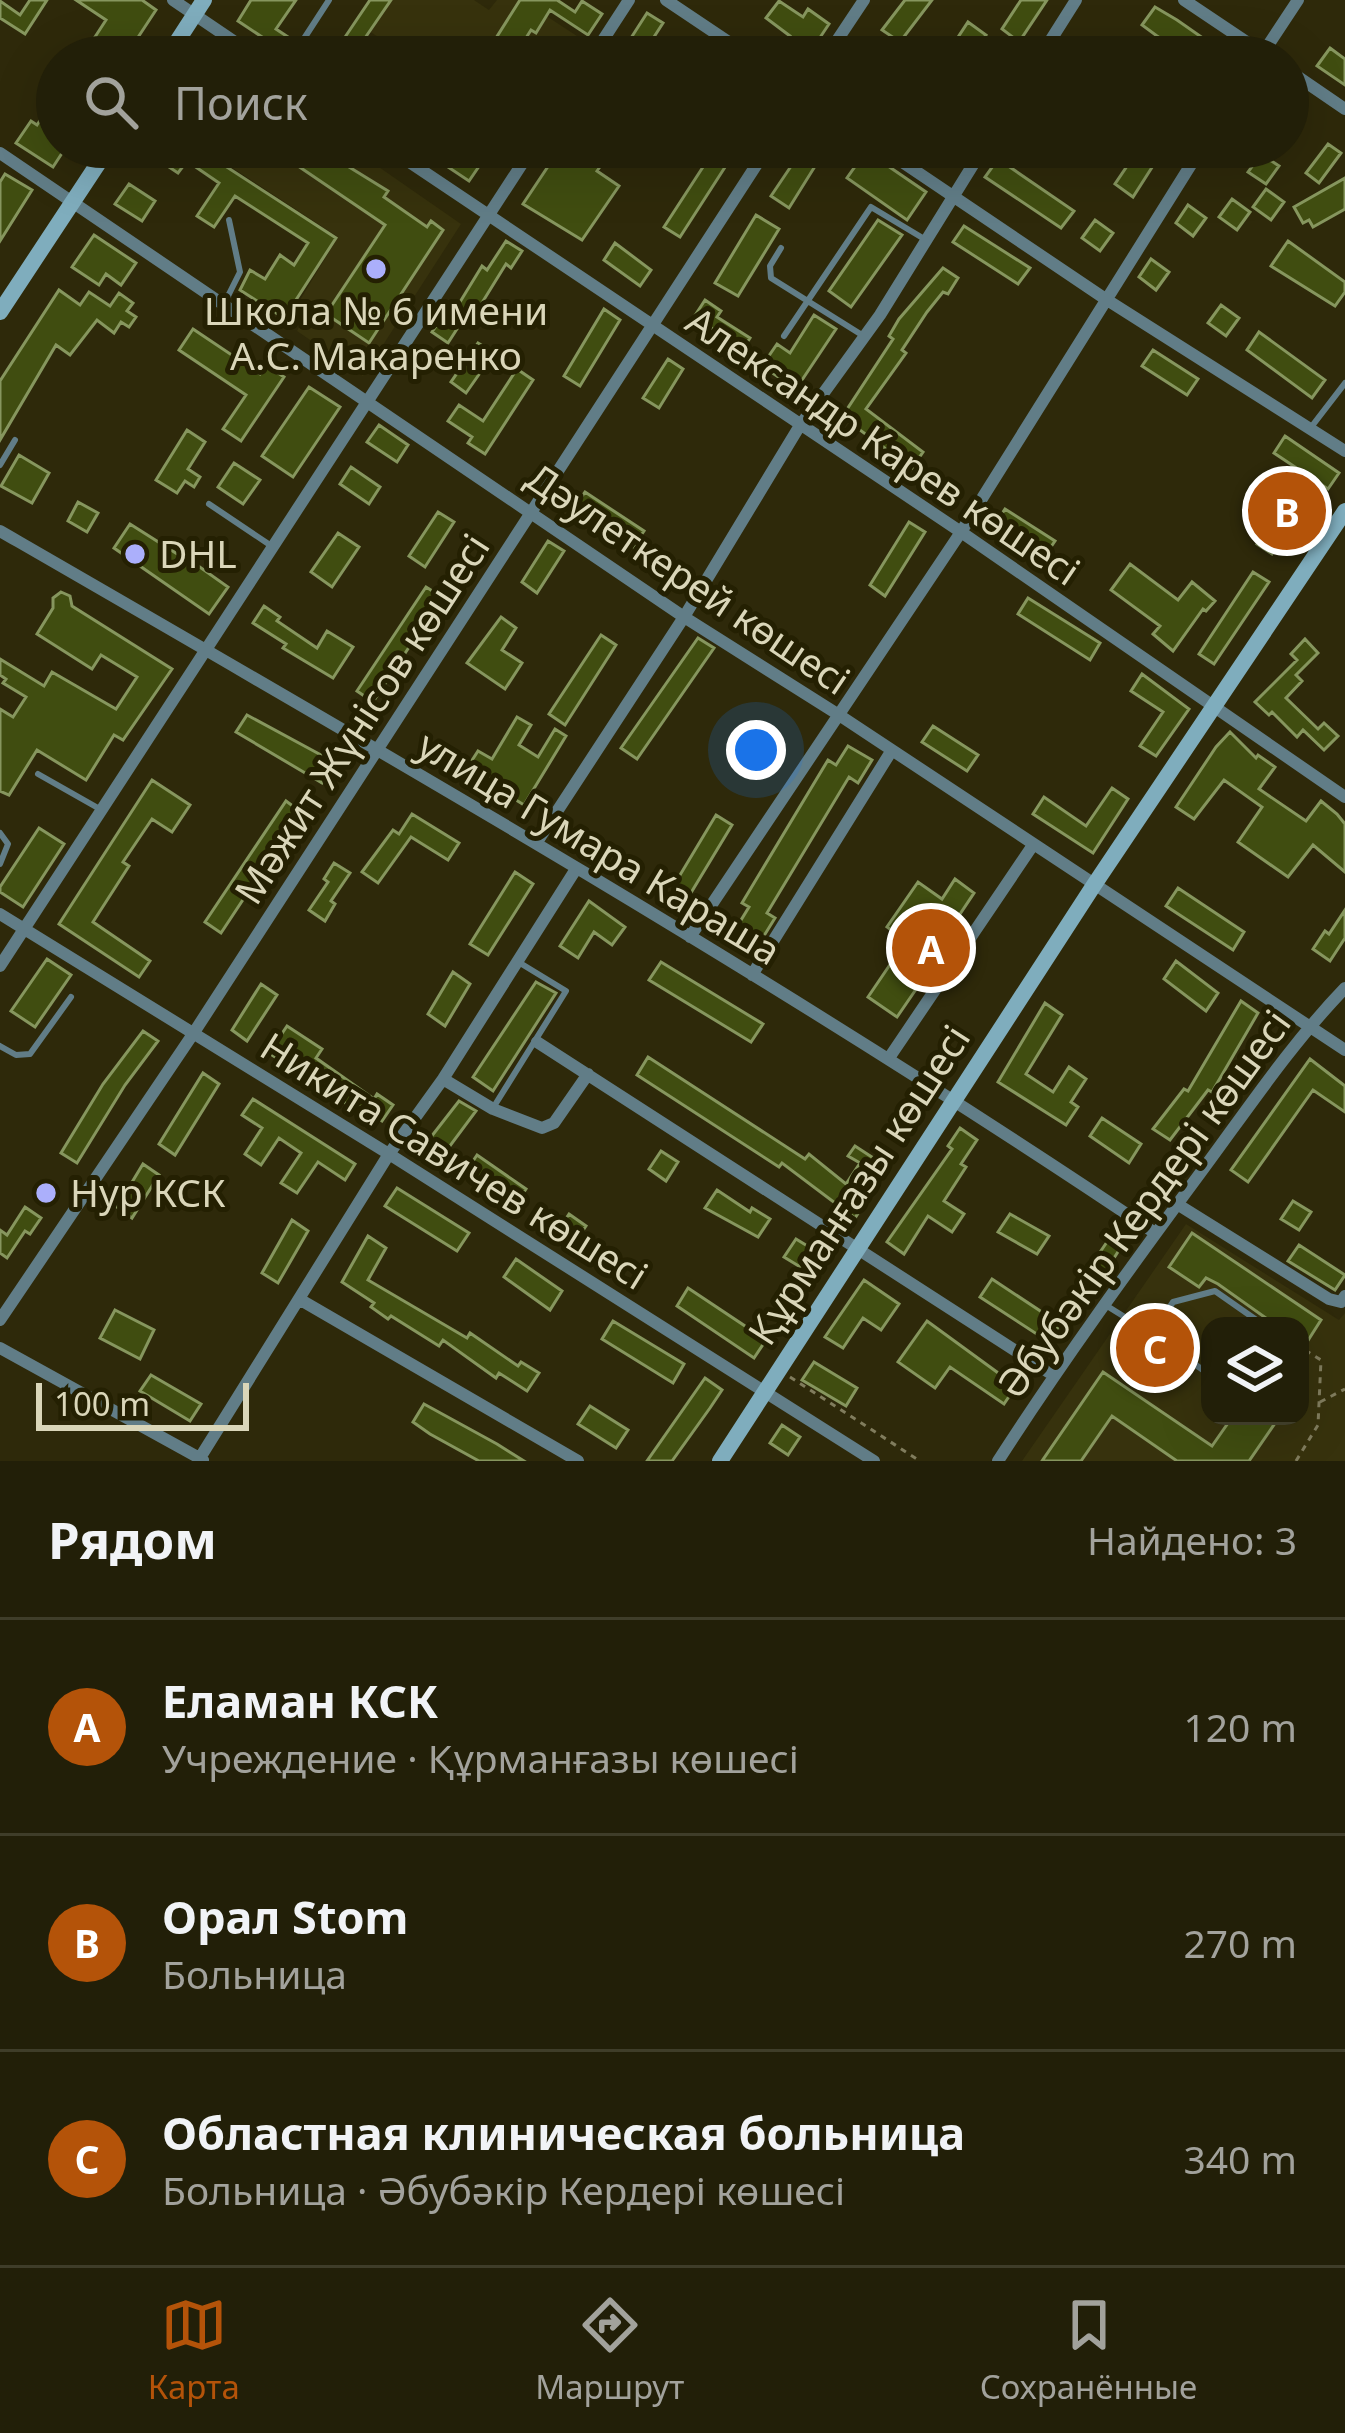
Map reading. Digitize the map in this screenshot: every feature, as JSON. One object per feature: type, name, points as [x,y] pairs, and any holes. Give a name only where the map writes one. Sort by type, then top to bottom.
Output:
[{"type":"street","points":[[173,0],[199,7],[233,36]]},
{"type":"street","points":[[605,36],[628,0]]},
{"type":"street","points":[[665,0],[720,36]]},
{"type":"street","points":[[840,36],[864,0]]},
{"type":"street","points":[[1053,36],[1076,0]]},
{"type":"street","points":[[1184,0],[1235,36]]},
{"type":"street","points":[[1276,36],[1298,0]]},
{"type":"street","points":[[180,36],[199,7]]},
{"type":"street","points":[[1309,84],[1345,109]]},
{"type":"street","name":"Дәулеткерей көшесі","points":[[0,153],[684,617],[1345,1050]]},
{"type":"street","points":[[0,312],[95,168]]},
{"type":"street","name":"Александр Карев көшесі","points":[[417,168],[961,532],[1345,797]]},
{"type":"street","points":[[0,966],[520,168]]},
{"type":"street","name":"Мәжит Жүнісов көшесі","points":[[0,1320],[193,1034],[754,168]]},
{"type":"street","points":[[909,168],[1345,451]]},
{"type":"street","points":[[537,842],[684,617],[799,427],[970,168]]},
{"type":"street","points":[[690,937],[961,532],[1188,168]]},
{"type":"street","name":"Құрманғазы көшесі","points":[[720,1461],[1094,885],[1345,511]]},
{"type":"street","name":"улица Гумара Караша","points":[[0,531],[537,842],[955,1098],[1155,1233]]},
{"type":"street","points":[[752,975],[892,750]]},
{"type":"street","points":[[889,1058],[1034,845]]},
{"type":"street","points":[[0,1348],[201,1460],[389,1154],[443,1079],[576,869]]},
{"type":"street","name":"Никита Савичев көшесі","points":[[0,914],[874,1461]]},
{"type":"street","name":"Әбубәкір Кердері көшесі","points":[[998,1461],[1155,1233],[1308,1026],[1345,988]]},
{"type":"street","points":[[537,1042],[1053,1375]]},
{"type":"street","points":[[443,1079],[493,1108],[542,1128],[554,1123],[588,1074]]},
{"type":"street","points":[[1177,1204],[1328,1299],[1343,1299]]},
{"type":"street","points":[[298,1299],[578,1461]]},
{"type":"lane","points":[[306,36],[329,0]]},
{"type":"lane","points":[[784,336],[871,206],[926,241]]},
{"type":"lane","points":[[224,304],[240,272],[230,220]]},
{"type":"lane","points":[[781,248],[770,266],[771,278],[863,336]]},
{"type":"lane","points":[[1310,429],[1345,383]]},
{"type":"lane","points":[[0,465],[15,440]]},
{"type":"lane","points":[[209,504],[273,547]]},
{"type":"lane","points":[[38,774],[102,810]]},
{"type":"lane","points":[[0,833],[8,844],[0,864]]},
{"type":"lane","points":[[493,1108],[566,991],[518,961]]},
{"type":"lane","points":[[0,1046],[16,1055],[30,1054],[71,997]]},
{"type":"lane","points":[[1152,1334],[1173,1302],[1215,1291],[1252,1317]]},
{"type":"lane","points":[[1104,1304],[1201,1369]]},
{"type":"path","points":[[1296,1461],[1318,1425],[1321,1360],[1309,1353]]},
{"type":"path","points":[[779,1370],[920,1461]]},
{"type":"path","points":[[1319,1402],[1345,1389]]},
{"type":"shaded area","points":[[391,0],[474,0],[489,10],[497,0],[522,0],[577,36],[376,36],[369,31]]},
{"type":"shaded area","name":"Школа № 6 имени А.С. Макаренко","points":[[233,168],[380,168],[461,224],[363,376],[297,331],[310,307],[300,300],[338,237]]},
{"type":"shaded area","points":[[1186,1224],[1339,1320],[1345,1313],[1345,1461],[1022,1461]]},
{"type":"building","points":[[30,0],[47,0],[25,34],[0,18],[0,1],[20,15]]},
{"type":"building","points":[[76,0],[142,0],[156,10],[139,36],[96,36],[106,20]]},
{"type":"building","points":[[251,0],[296,0],[276,29],[286,36],[260,36],[238,21]]},
{"type":"building","points":[[370,0],[391,0],[366,36],[346,36]]},
{"type":"building","points":[[520,0],[557,0],[575,12],[582,1],[602,14],[588,35],[550,10],[536,33],[497,36]]},
{"type":"building","points":[[905,0],[932,0],[905,36],[882,30]]},
{"type":"building","points":[[1021,0],[1047,0],[1023,36],[1011,36],[1002,29]]},
{"type":"building","points":[[779,1],[803,17],[808,9],[829,24],[821,36],[790,36],[766,18]]},
{"type":"building","points":[[1155,7],[1200,36],[1157,36],[1142,25]]},
{"type":"building","points":[[647,13],[663,23],[655,36],[632,36]]},
{"type":"building","points":[[968,22],[986,35],[985,36],[959,36]]},
{"type":"building","points":[[1330,48],[1345,59],[1345,85],[1317,66]]},
{"type":"building","points":[[31,121],[36,124],[36,156],[16,143]]},
{"type":"building","points":[[1328,144],[1341,153],[1319,183],[1306,173]]},
{"type":"building","points":[[197,168],[228,168],[336,238],[294,303],[305,310],[295,325],[240,290],[250,270],[265,279],[280,255],[294,265],[308,243],[235,196],[214,227],[197,216],[219,183]]},
{"type":"building","points":[[301,168],[351,168],[388,191],[384,197],[427,227],[431,221],[443,230],[369,343],[326,314],[385,225]]},
{"type":"building","points":[[450,168],[478,168],[469,181]]},
{"type":"building","points":[[547,168],[599,168],[597,171],[619,186],[582,240],[523,204]]},
{"type":"building","points":[[702,168],[724,168],[680,237],[664,227]]},
{"type":"building","points":[[790,168],[814,168],[789,208],[771,196]]},
{"type":"building","points":[[854,168],[891,168],[926,192],[907,220],[847,178]]},
{"type":"building","points":[[992,168],[1011,168],[1074,211],[1061,228],[985,177]]},
{"type":"building","points":[[1126,168],[1152,168],[1133,197],[1115,184]]},
{"type":"building","points":[[1251,168],[1278,168],[1266,184],[1248,172]]},
{"type":"building","points":[[5,174],[32,190],[0,241],[0,182]]},
{"type":"building","points":[[1345,178],[1345,209],[1313,227],[1309,220],[1303,223],[1294,207]]},
{"type":"building","points":[[129,184],[155,201],[142,221],[115,204]]},
{"type":"building","points":[[1266,189],[1284,202],[1271,220],[1253,207]]},
{"type":"building","points":[[1232,199],[1250,212],[1237,230],[1219,217]]},
{"type":"building","points":[[1188,205],[1206,218],[1193,236],[1176,223]]},
{"type":"building","points":[[756,215],[779,229],[738,296],[715,283]]},
{"type":"building","points":[[878,220],[902,235],[851,307],[829,291]]},
{"type":"building","points":[[1095,220],[1113,233],[1100,251],[1082,238]]},
{"type":"building","points":[[964,226],[1030,268],[1018,284],[953,242]]},
{"type":"building","points":[[94,235],[136,263],[121,285],[106,274],[99,285],[72,267]]},
{"type":"building","points":[[506,241],[522,251],[511,268],[506,264],[472,319],[466,315],[448,343],[432,332],[443,316],[449,320],[482,266],[487,270]]},
{"type":"building","points":[[1288,241],[1345,282],[1345,292],[1335,306],[1271,266]]},
{"type":"building","points":[[615,243],[651,270],[640,286],[604,260]]},
{"type":"building","points":[[1151,259],[1169,272],[1156,290],[1139,277]]},
{"type":"building","points":[[943,268],[958,278],[927,312],[902,350],[906,353],[866,409],[923,452],[912,468],[842,417],[893,339],[889,336],[899,319]]},
{"type":"building","points":[[59,290],[80,305],[89,292],[110,306],[119,293],[133,303],[127,311],[136,317],[129,327],[121,322],[114,333],[97,320],[70,355],[56,345],[0,440],[0,381]]},
{"type":"building","points":[[705,300],[721,311],[717,317],[750,338],[739,355],[723,344],[727,338],[694,317]]},
{"type":"building","points":[[1221,305],[1239,318],[1226,336],[1208,323]]},
{"type":"building","points":[[604,309],[620,320],[580,386],[564,376]]},
{"type":"building","points":[[814,315],[836,329],[796,389],[762,366],[777,344],[790,353]]},
{"type":"building","points":[[193,329],[260,374],[266,365],[284,377],[241,441],[223,429],[246,395],[179,350]]},
{"type":"building","points":[[1259,332],[1325,380],[1312,398],[1247,350]]},
{"type":"building","points":[[478,343],[494,353],[466,393],[451,382]]},
{"type":"building","points":[[1153,350],[1198,379],[1187,395],[1142,366]]},
{"type":"building","points":[[668,359],[683,369],[659,408],[643,398]]},
{"type":"building","points":[[517,369],[533,380],[485,454],[468,443],[472,437],[448,421],[459,405],[483,421]]},
{"type":"building","points":[[309,387],[340,407],[293,477],[262,456]]},
{"type":"building","points":[[379,425],[408,445],[397,462],[367,442]]},
{"type":"building","points":[[187,430],[205,442],[188,469],[200,477],[194,487],[185,481],[177,493],[156,480]]},
{"type":"building","points":[[1285,436],[1339,473],[1328,489],[1274,453]]},
{"type":"building","points":[[19,455],[49,473],[32,503],[1,486]]},
{"type":"building","points":[[234,463],[260,480],[243,504],[218,487]]},
{"type":"building","points":[[351,467],[380,487],[369,504],[340,484]]},
{"type":"building","points":[[1272,487],[1308,512],[1295,530],[1290,527],[1272,554],[1257,544],[1275,516],[1260,505]]},
{"type":"building","points":[[585,492],[644,531],[633,547],[574,508]]},
{"type":"building","points":[[78,502],[98,513],[87,532],[68,521]]},
{"type":"building","points":[[1005,509],[1055,541],[1044,557],[994,526]]},
{"type":"building","points":[[438,512],[454,522],[425,567],[409,556]]},
{"type":"building","points":[[909,522],[925,532],[885,596],[870,585]]},
{"type":"building","points":[[130,524],[228,587],[209,614],[114,548]]},
{"type":"building","points":[[338,533],[359,547],[332,587],[311,572]]},
{"type":"building","points":[[548,541],[564,551],[537,593],[522,582]]},
{"type":"building","points":[[1130,564],[1178,600],[1192,582],[1215,601],[1203,609],[1173,651],[1153,634],[1160,626],[1111,590]]},
{"type":"building","points":[[1253,572],[1269,582],[1214,664],[1199,654]]},
{"type":"building","points":[[426,587],[442,597],[373,702],[357,691]]},
{"type":"building","points":[[61,592],[70,596],[72,606],[172,669],[123,740],[114,735],[86,780],[37,750],[9,795],[0,791],[0,709],[13,717],[26,697],[3,683],[0,659],[44,686],[52,672],[116,709],[137,677],[101,655],[92,669],[37,634],[53,608],[53,598]]},
{"type":"building","points":[[1028,598],[1100,643],[1090,660],[1018,614]]},
{"type":"building","points":[[264,606],[280,617],[277,621],[317,648],[327,631],[353,647],[333,678],[283,648],[286,644],[253,623]]},
{"type":"building","points":[[501,617],[516,628],[502,650],[522,663],[505,689],[467,663]]},
{"type":"building","points":[[601,635],[616,645],[565,725],[549,714]]},
{"type":"building","points":[[698,638],[714,648],[637,759],[621,748]]},
{"type":"building","points":[[1305,639],[1318,653],[1296,675],[1302,681],[1286,698],[1318,729],[1324,723],[1338,736],[1324,750],[1303,730],[1297,737],[1255,702],[1297,660],[1291,654]]},
{"type":"building","points":[[1142,674],[1189,709],[1156,756],[1140,746],[1163,712],[1131,691]]},
{"type":"building","points":[[247,715],[334,762],[322,783],[236,732]]},
{"type":"building","points":[[517,717],[531,725],[519,745],[538,757],[555,729],[566,736],[524,805],[497,788],[500,783],[469,765],[478,751],[492,759]]},
{"type":"building","points":[[933,726],[978,755],[967,771],[922,742]]},
{"type":"building","points":[[1230,732],[1256,758],[1275,767],[1259,789],[1306,821],[1321,801],[1337,814],[1345,824],[1345,872],[1313,845],[1288,877],[1238,842],[1262,807],[1224,780],[1194,819],[1176,807]]},
{"type":"building","points":[[848,746],[872,760],[858,783],[849,777],[767,913],[775,918],[762,939],[738,925],[749,907],[742,903],[828,760],[836,765]]},
{"type":"building","points":[[152,780],[190,805],[172,832],[152,819],[123,862],[129,866],[93,922],[150,961],[139,977],[59,924]]},
{"type":"building","points":[[1112,788],[1128,799],[1093,853],[1033,814],[1044,797],[1086,826]]},
{"type":"building","points":[[286,801],[301,812],[221,933],[205,922]]},
{"type":"building","points":[[412,814],[459,843],[448,860],[411,837],[378,883],[362,872],[393,830],[399,834]]},
{"type":"building","points":[[716,815],[732,825],[689,896],[674,885]]},
{"type":"building","points":[[39,828],[64,844],[23,907],[0,892],[0,887]]},
{"type":"building","points":[[334,863],[350,873],[331,901],[335,904],[325,921],[309,910],[328,882],[324,879]]},
{"type":"building","points":[[515,872],[533,884],[488,955],[470,944]]},
{"type":"building","points":[[955,879],[974,893],[940,944],[945,947],[897,1017],[868,997],[906,941],[887,927],[918,882],[942,899]]},
{"type":"building","points":[[1178,888],[1244,932],[1233,950],[1166,906]]},
{"type":"building","points":[[589,901],[625,927],[612,945],[594,932],[578,958],[560,946]]},
{"type":"building","points":[[1345,910],[1345,938],[1330,961],[1313,949]]},
{"type":"building","points":[[47,959],[71,975],[35,1027],[11,1011]]},
{"type":"building","points":[[1176,961],[1218,993],[1206,1011],[1164,979]]},
{"type":"building","points":[[661,962],[763,1024],[751,1042],[649,980]]},
{"type":"building","points":[[453,972],[470,984],[445,1026],[428,1014]]},
{"type":"building","points":[[536,982],[556,993],[493,1091],[473,1077]]},
{"type":"building","points":[[261,984],[277,995],[247,1041],[232,1030]]},
{"type":"building","points":[[1241,1001],[1258,1013],[1212,1092],[1208,1090],[1170,1140],[1153,1129],[1184,1089],[1188,1091]]},
{"type":"building","points":[[1045,1003],[1062,1015],[1026,1074],[1053,1092],[1069,1067],[1086,1079],[1071,1102],[1078,1107],[1066,1125],[998,1082]]},
{"type":"building","points":[[287,1026],[322,1049],[316,1058],[374,1099],[377,1094],[393,1105],[382,1121],[359,1106],[356,1110],[269,1053]]},
{"type":"building","points":[[143,1031],[158,1041],[77,1163],[61,1153],[103,1084]]},
{"type":"building","points":[[648,1057],[805,1159],[809,1154],[846,1184],[860,1163],[848,1156],[855,1146],[884,1165],[855,1218],[782,1163],[779,1167],[637,1075]]},
{"type":"building","points":[[1310,1059],[1345,1086],[1345,1112],[1313,1090],[1248,1182],[1231,1170]]},
{"type":"building","points":[[203,1073],[219,1084],[175,1155],[159,1144]]},
{"type":"building","points":[[253,1099],[355,1164],[345,1180],[318,1162],[297,1193],[281,1183],[301,1153],[279,1138],[261,1165],[245,1154],[262,1128],[242,1115]]},
{"type":"building","points":[[459,1101],[476,1111],[441,1158],[424,1146]]},
{"type":"building","points":[[1102,1118],[1141,1144],[1129,1163],[1090,1136]]},
{"type":"building","points":[[960,1128],[977,1140],[944,1201],[964,1214],[952,1232],[928,1216],[904,1254],[887,1242],[952,1149],[948,1146]]},
{"type":"building","points":[[661,1151],[678,1162],[666,1181],[649,1169]]},
{"type":"building","points":[[477,1155],[526,1189],[514,1207],[465,1173]]},
{"type":"building","points":[[143,1164],[159,1175],[132,1218],[117,1207]]},
{"type":"building","points":[[397,1188],[469,1233],[457,1251],[385,1206]]},
{"type":"building","points":[[717,1190],[770,1219],[758,1237],[705,1208]]},
{"type":"building","points":[[1293,1201],[1311,1212],[1299,1230],[1281,1219]]},
{"type":"building","points":[[25,1207],[41,1218],[30,1234],[25,1231],[7,1258],[0,1253],[0,1230],[7,1235]]},
{"type":"building","points":[[569,1214],[586,1226],[574,1244],[557,1232]]},
{"type":"building","points":[[1010,1214],[1049,1236],[1037,1254],[998,1232]]},
{"type":"building","points":[[292,1220],[308,1231],[278,1283],[262,1273]]},
{"type":"building","points":[[1192,1233],[1321,1320],[1309,1339],[1309,1317],[1264,1317],[1218,1284],[1206,1278],[1199,1287],[1169,1267]]},
{"type":"building","points":[[368,1236],[386,1248],[368,1280],[467,1338],[470,1333],[518,1366],[521,1362],[539,1373],[527,1391],[499,1373],[496,1378],[443,1340],[439,1346],[391,1316],[388,1319],[371,1307],[374,1303],[342,1282]]},
{"type":"building","points":[[1111,1236],[1123,1244],[1105,1272],[1092,1264]]},
{"type":"building","points":[[796,1239],[814,1250],[802,1268],[784,1257]]},
{"type":"building","points":[[1299,1245],[1345,1275],[1335,1290],[1288,1261]]},
{"type":"building","points":[[516,1259],[562,1291],[550,1310],[504,1277]]},
{"type":"building","points":[[992,1279],[1060,1324],[1049,1342],[980,1297]]},
{"type":"building","points":[[864,1280],[899,1304],[881,1330],[863,1318],[843,1348],[825,1337]]},
{"type":"building","points":[[688,1288],[766,1340],[754,1358],[677,1306]]},
{"type":"building","points":[[115,1310],[154,1330],[140,1359],[100,1338]]},
{"type":"building","points":[[613,1321],[684,1364],[673,1383],[602,1339]]},
{"type":"building","points":[[927,1321],[1016,1386],[1004,1404],[950,1367],[935,1388],[898,1362]]},
{"type":"building","points":[[814,1362],[857,1388],[846,1406],[802,1380]]},
{"type":"building","points":[[1103,1372],[1212,1446],[1227,1425],[1274,1425],[1249,1461],[1177,1461],[1112,1416],[1081,1461],[1042,1461]]},
{"type":"building","points":[[151,1375],[201,1404],[190,1421],[140,1391]]},
{"type":"building","points":[[705,1378],[722,1390],[710,1408],[672,1461],[647,1461]]},
{"type":"building","points":[[424,1404],[524,1461],[479,1461],[430,1434],[413,1422]]},
{"type":"building","points":[[590,1406],[628,1430],[616,1448],[578,1424]]},
{"type":"building","points":[[782,1425],[800,1437],[788,1455],[770,1443]]},
{"type":"place","name":"Школа № 6 имени А.С. Макаренко","points":[[376,269]]},
{"type":"place","name":"Орал Stom","points":[[1287,511]]},
{"type":"place","name":"DHL","points":[[135,554]]},
{"type":"place","name":"Еламан КСК","points":[[931,948]]},
{"type":"place","name":"Нур КСК","points":[[46,1193]]},
{"type":"place","name":"Областная клиническая больница","points":[[1155,1348]]}]
